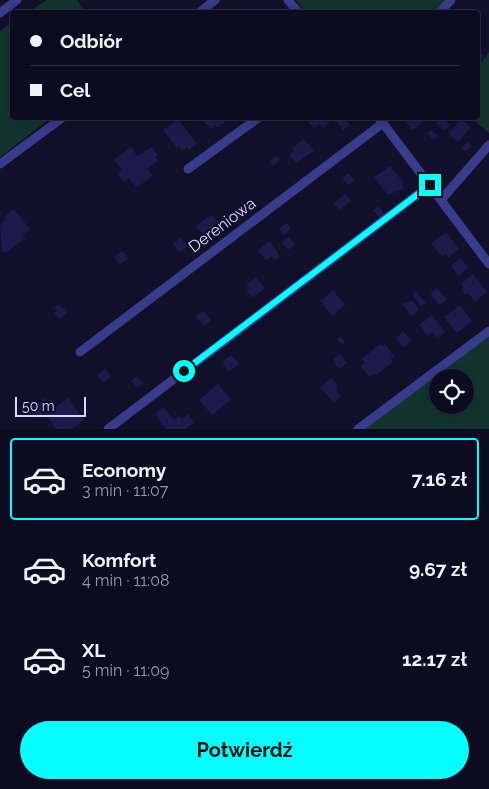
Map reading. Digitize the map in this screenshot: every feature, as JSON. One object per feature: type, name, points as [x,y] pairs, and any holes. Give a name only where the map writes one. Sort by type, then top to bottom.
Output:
[{"type":"street","points":[[0,13],[18,0]]},
{"type":"street","points":[[203,10],[216,0]]},
{"type":"street","points":[[288,0],[296,10]]},
{"type":"street","points":[[442,10],[452,0]]},
{"type":"street","points":[[0,164],[59,120]]},
{"type":"street","points":[[188,169],[255,120]]},
{"type":"street","points":[[381,120],[489,264]]},
{"type":"street","name":"Dereniowa","points":[[80,352],[381,120]]},
{"type":"street","points":[[441,200],[489,145]]},
{"type":"street","points":[[108,429],[430,185]]},
{"type":"street","points":[[358,429],[489,332]]},
{"type":"green space","points":[[47,0],[77,0],[84,10],[31,10]]},
{"type":"green space","points":[[296,0],[448,0],[439,10],[304,10]]},
{"type":"green space","points":[[10,24],[10,120],[48,120],[0,157],[0,31]]},
{"type":"green space","points":[[489,52],[489,133],[473,120],[480,120],[480,63]]},
{"type":"green space","points":[[489,333],[489,429],[362,429],[429,378],[429,414],[474,414],[474,369],[441,369]]},
{"type":"building","points":[[480,53],[484,56],[480,61]]},
{"type":"building","points":[[179,120],[197,144],[189,150],[187,147],[182,151],[179,146],[177,148],[163,130]]},
{"type":"building","points":[[201,120],[224,120],[225,122],[218,128],[215,125],[211,129]]},
{"type":"building","points":[[307,120],[328,120],[330,122],[323,128],[319,124],[314,129]]},
{"type":"building","points":[[336,120],[346,120],[350,125],[343,130]]},
{"type":"building","points":[[404,120],[426,120],[413,130]]},
{"type":"building","points":[[439,120],[444,120],[450,125],[445,130],[436,123]]},
{"type":"building","points":[[460,120],[471,127],[458,142],[448,134]]},
{"type":"building","points":[[431,130],[438,136],[434,140],[427,134]]},
{"type":"building","points":[[304,139],[314,151],[296,163],[289,155],[294,151],[292,149]]},
{"type":"building","points":[[468,142],[472,146],[466,152],[462,148]]},
{"type":"building","points":[[131,147],[137,156],[152,147],[158,155],[155,157],[158,160],[147,169],[153,176],[136,188],[129,178],[124,182],[118,173],[122,170],[114,160]]},
{"type":"building","points":[[276,156],[280,160],[273,166],[269,161]]},
{"type":"building","points":[[390,166],[404,183],[402,185],[404,188],[388,195],[374,177]]},
{"type":"building","points":[[349,173],[354,180],[348,185],[342,178]]},
{"type":"building","points":[[346,194],[351,201],[339,210],[334,203]]},
{"type":"building","points":[[379,206],[385,215],[379,218],[373,210]]},
{"type":"building","points":[[14,209],[30,229],[22,236],[25,238],[6,253],[4,251],[2,253],[0,224],[6,219],[4,217]]},
{"type":"building","points":[[209,216],[213,216],[218,223],[202,234],[196,227]]},
{"type":"building","points":[[287,223],[291,229],[284,235],[279,229]]},
{"type":"building","points":[[446,232],[459,249],[448,258],[445,254],[442,257],[431,243]]},
{"type":"building","points":[[180,237],[187,246],[179,252],[173,244]]},
{"type":"building","points":[[289,237],[295,245],[288,250],[282,242]]},
{"type":"building","points":[[270,241],[280,256],[275,261],[272,256],[266,261],[258,250]]},
{"type":"building","points":[[122,251],[128,258],[120,265],[114,257]]},
{"type":"building","points":[[461,258],[468,268],[459,276],[451,266]]},
{"type":"building","points":[[473,274],[487,292],[475,302],[468,293],[465,295],[461,288],[463,287],[461,284]]},
{"type":"building","points":[[256,277],[265,288],[253,298],[246,290],[249,288],[246,285]]},
{"type":"building","points":[[437,288],[447,299],[439,305],[430,293]]},
{"type":"building","points":[[333,290],[345,305],[332,316],[320,301]]},
{"type":"building","points":[[416,291],[426,303],[421,307],[412,294]]},
{"type":"building","points":[[412,300],[419,309],[412,317],[402,304]]},
{"type":"building","points":[[59,304],[67,313],[59,319],[54,313],[57,311],[54,307]]},
{"type":"building","points":[[460,305],[472,321],[457,333],[444,317]]},
{"type":"building","points":[[203,311],[211,320],[204,326],[196,316]]},
{"type":"building","points":[[432,315],[445,332],[437,338],[433,332],[427,336],[419,325]]},
{"type":"building","points":[[403,331],[411,341],[404,348],[396,338]]},
{"type":"building","points":[[340,336],[345,342],[342,345],[337,339]]},
{"type":"building","points":[[380,344],[382,346],[385,344],[394,356],[391,359],[393,362],[375,376],[374,374],[369,377],[361,366],[365,363],[362,359]]},
{"type":"building","points":[[340,354],[347,363],[339,369],[333,360]]},
{"type":"building","points":[[231,355],[239,364],[229,372],[222,362]]},
{"type":"building","points":[[105,368],[111,377],[104,383],[97,375]]},
{"type":"building","points":[[137,376],[143,383],[137,388],[131,381]]},
{"type":"building","points":[[331,378],[338,386],[335,389],[341,397],[334,403],[320,387]]},
{"type":"building","points":[[218,384],[231,400],[212,415],[199,400]]},
{"type":"building","points":[[68,397],[84,420],[71,429],[56,429],[44,413],[39,418],[32,409],[45,398],[54,409]]},
{"type":"building","points":[[163,407],[174,420],[179,416],[182,419],[188,414],[194,422],[186,429],[166,429],[155,414]]},
{"type":"route","points":[[184,371],[430,185]]}]
